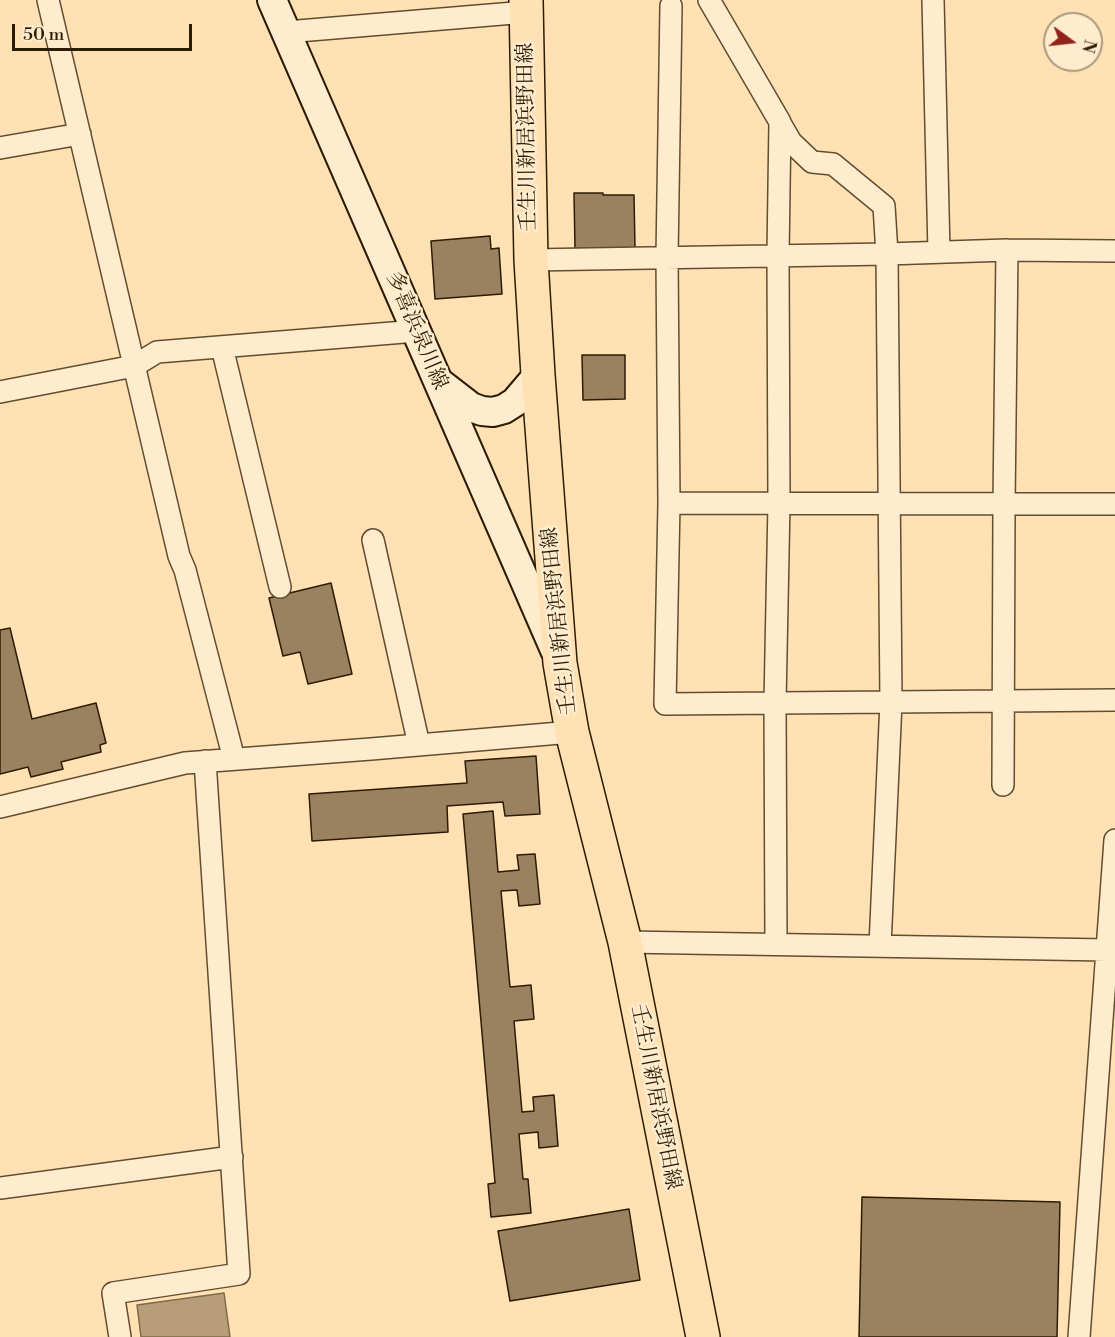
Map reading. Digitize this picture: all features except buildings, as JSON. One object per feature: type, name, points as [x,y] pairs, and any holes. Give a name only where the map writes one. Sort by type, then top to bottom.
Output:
[{"type":"main road","name":"多喜浜泉川線","points":[[272,0],[560,663]]},
{"type":"main road","name":"壬生川新居浜野田線","points":[[526,6],[531,260],[560,663],[572,732],[624,942],[703,1337]]},
{"type":"main road","points":[[438,382],[471,407],[493,412],[504,409],[515,402],[538,375]]},
{"type":"street","points":[[48,0],[178,556],[185,570],[234,759]]},
{"type":"street","points":[[709,0],[790,142],[812,162],[833,164],[884,206],[887,254],[891,702],[880,946]]},
{"type":"street","points":[[933,0],[939,252]]},
{"type":"street","points":[[286,32],[526,6]]},
{"type":"street","points":[[671,6],[667,257],[669,503],[666,704],[1115,700]]},
{"type":"street","points":[[776,944],[775,703],[779,503],[780,122]]},
{"type":"street","points":[[0,148],[80,134]]},
{"type":"street","points":[[1004,785],[1007,250]]},
{"type":"street","points":[[531,260],[1007,250],[1115,251]]},
{"type":"street","points":[[0,392],[134,366],[157,352],[417,331]]},
{"type":"street","points":[[222,347],[280,586]]},
{"type":"street","points":[[669,503],[1115,504]]},
{"type":"street","points":[[372,540],[419,745]]},
{"type":"street","points":[[0,807],[185,763],[572,732]]},
{"type":"street","points":[[120,1337],[113,1293],[239,1274],[205,761]]},
{"type":"street","points":[[1080,1337],[1111,950],[1115,840]]},
{"type":"street","points":[[624,942],[1111,950]]},
{"type":"street","points":[[0,1188],[231,1157]]},
{"type":"shaded area","points":[[224,1293],[230,1337],[141,1337],[137,1305]]}]
